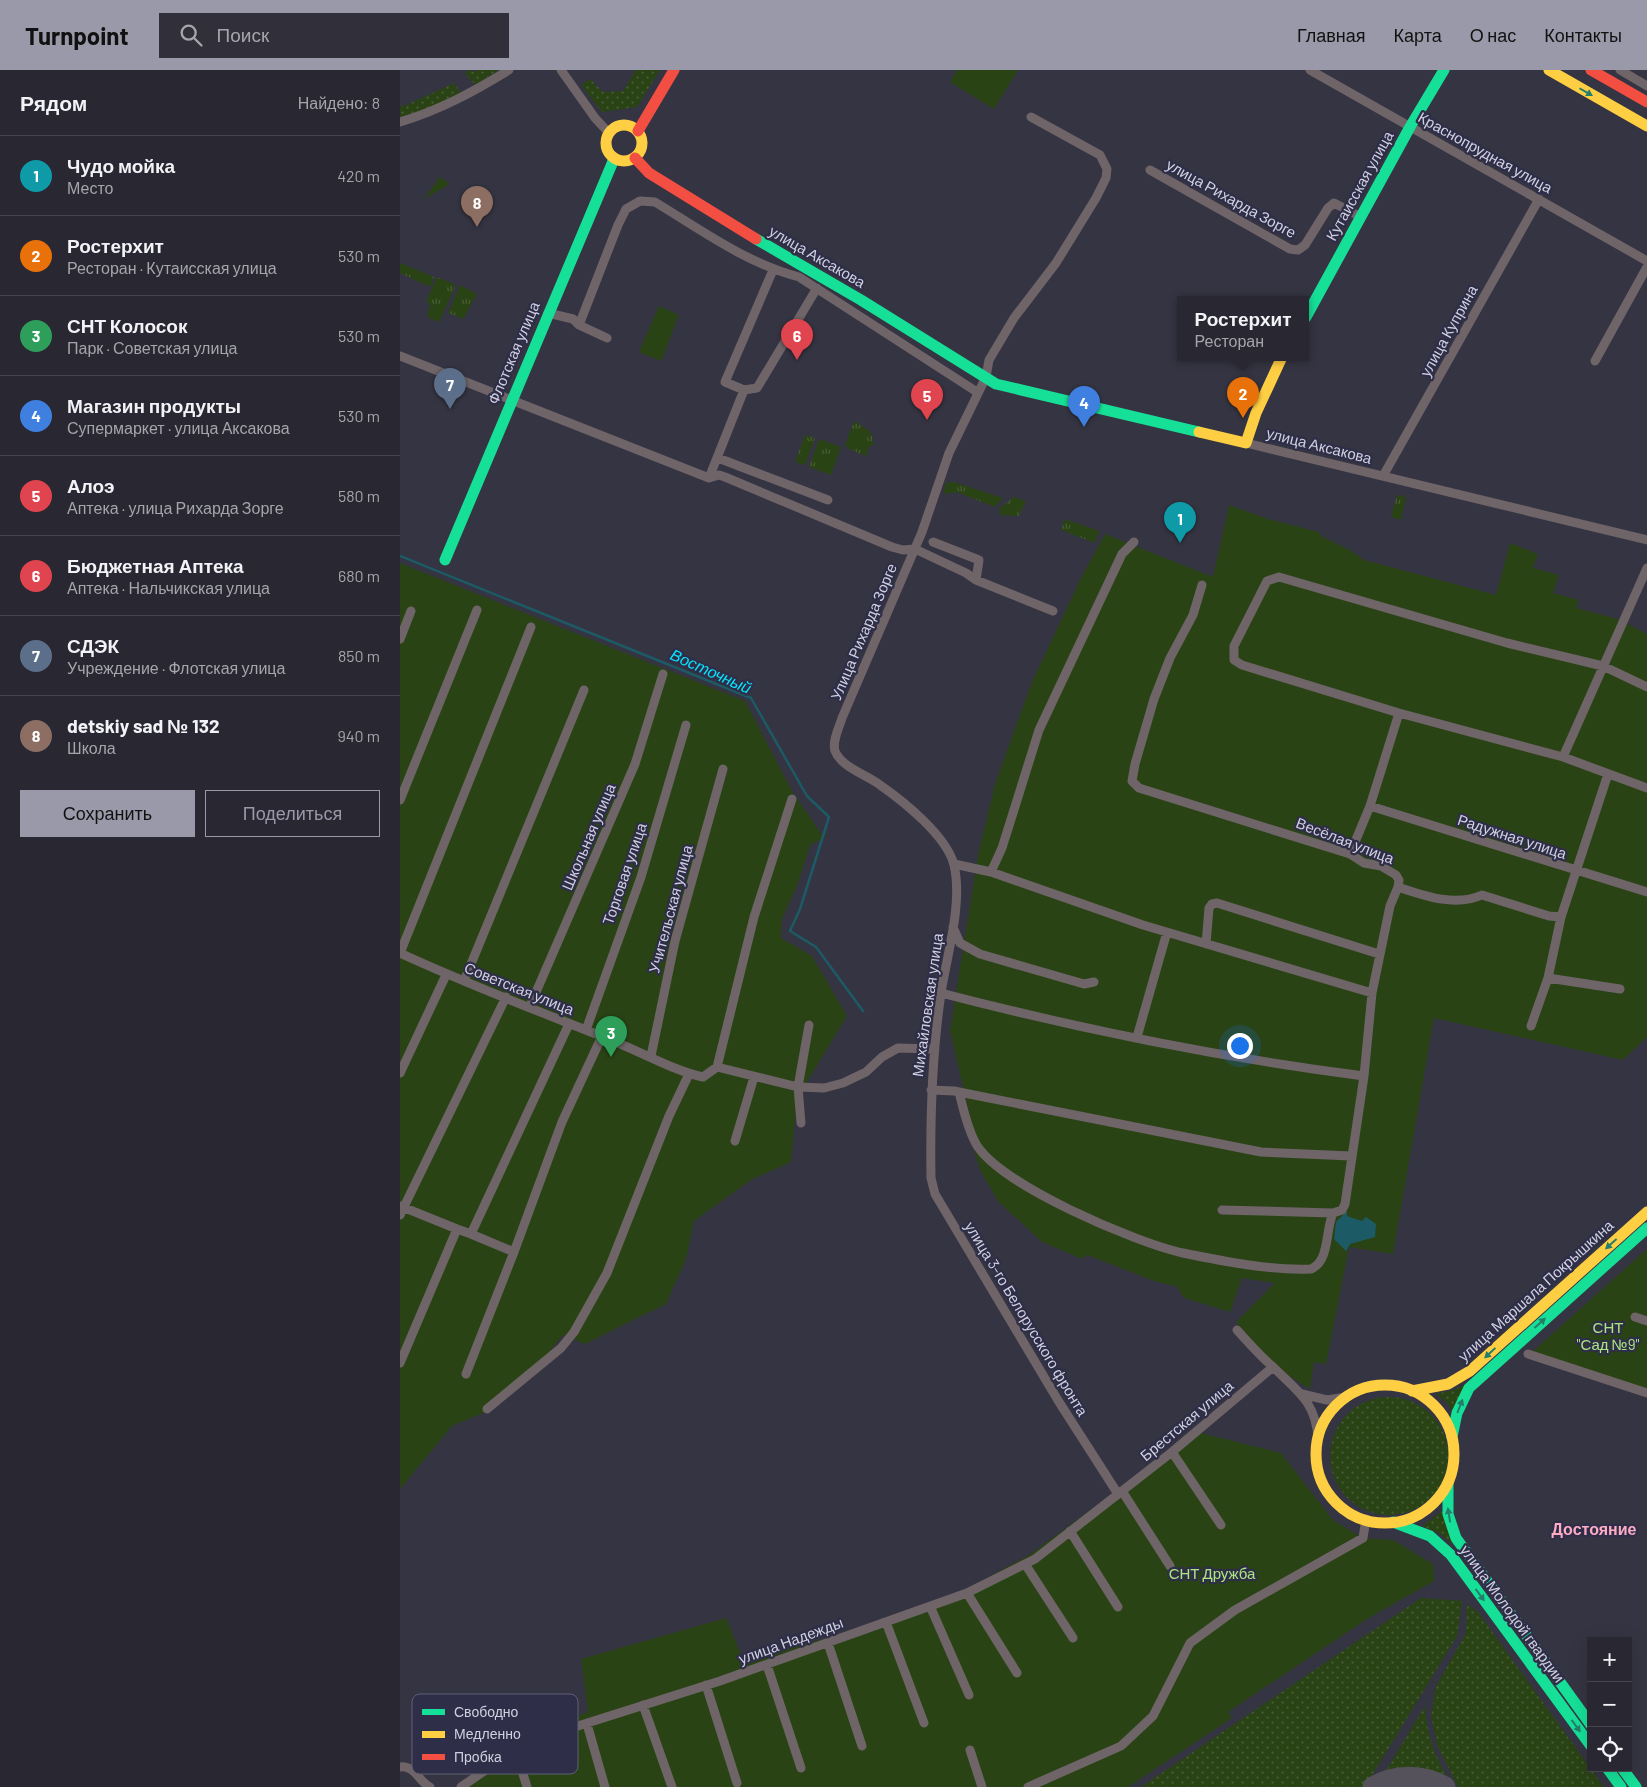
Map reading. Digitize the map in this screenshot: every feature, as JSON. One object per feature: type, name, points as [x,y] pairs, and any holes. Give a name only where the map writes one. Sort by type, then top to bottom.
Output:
[{"type":"main road","points":[[638,131],[674,70]]},
{"type":"main road","name":"Кутаисская улица","points":[[1309,312],[1410,127],[1444,70]]},
{"type":"main road","points":[[1549,70],[1644,124],[1647,108]]},
{"type":"main road","points":[[1594,71],[1647,102]]},
{"type":"main road","points":[[623,125],[638,131],[643,142],[640,154],[625,162],[614,159],[606,149],[609,133],[623,125]]},
{"type":"main road","name":"улица Аксакова","points":[[635,158],[650,173],[733,226],[862,300],[996,384],[1246,443]]},
{"type":"main road","name":"Флотская улица","points":[[445,560],[614,159]]},
{"type":"main road","points":[[1246,443],[1256,413],[1280,361]]},
{"type":"main road","name":"улица Маршала Покрышкина","points":[[1412,1390],[1443,1386],[1470,1371],[1647,1212]]},
{"type":"main road","name":"улица Маршала Покрышкина","points":[[1452,1438],[1460,1406],[1474,1384],[1647,1228]]},
{"type":"main road","points":[[1379,1385],[1396,1386],[1412,1390],[1437,1408],[1446,1422],[1452,1438],[1453,1464],[1448,1480],[1440,1496],[1428,1508],[1413,1516],[1392,1522],[1366,1519],[1344,1508],[1326,1489],[1318,1464],[1318,1439],[1328,1415],[1346,1397],[1362,1389],[1379,1385]]},
{"type":"main road","name":"улица Молодой гвардии","points":[[1448,1480],[1448,1514],[1456,1538],[1587,1719]]},
{"type":"main road","name":"улица Молодой гвардии","points":[[1392,1522],[1430,1536],[1447,1551],[1587,1741]]},
{"type":"main road","points":[[1610,1772],[1621,1787]]},
{"type":"main road","points":[[1625,1772],[1636,1787]]},
{"type":"street","points":[[400,122],[432,112],[472,92],[509,70]]},
{"type":"street","points":[[561,70],[594,118],[609,133]]},
{"type":"street","name":"Краснопрудная улица","points":[[1310,70],[1647,261]]},
{"type":"street","points":[[1620,70],[1647,86]]},
{"type":"street","points":[[915,549],[932,506],[949,453],[977,392],[986,377],[989,360],[1014,318],[1056,263],[1096,198],[1106,178],[1106,169],[1100,155],[1031,116]]},
{"type":"street","name":"улица Рихарда Зорге","points":[[1150,170],[1290,249],[1298,250],[1305,245],[1328,208],[1334,203],[1361,217]]},
{"type":"street","name":"улица Куприна","points":[[1383,476],[1539,199]]},
{"type":"street","points":[[579,325],[626,209],[640,201],[655,202],[747,258],[773,270],[799,277],[977,392]]},
{"type":"street","points":[[1595,362],[1647,267]]},
{"type":"street","points":[[773,270],[725,382],[744,390],[751,391],[757,388],[817,288]]},
{"type":"street","points":[[548,313],[573,319],[579,325],[606,338]]},
{"type":"street","points":[[400,356],[709,478],[719,475],[892,547],[915,549],[966,573],[976,580],[1053,612]]},
{"type":"street","points":[[709,478],[744,390]]},
{"type":"street","name":"улица Аксакова","points":[[1246,443],[1647,540]]},
{"type":"street","points":[[718,458],[828,500]]},
{"type":"street","points":[[933,542],[980,560],[976,580]]},
{"type":"street","points":[[991,872],[1002,848],[1039,730],[1122,554],[1134,542]]},
{"type":"street","name":"Улица Рихарда Зорге","points":[[915,549],[839,726],[834,742],[835,750],[840,760],[880,785],[918,816],[948,852],[954,864]]},
{"type":"street","points":[[1563,757],[1647,568]]},
{"type":"street","points":[[1647,687],[1603,666],[1507,643],[1279,577],[1267,581],[1234,646],[1234,660],[1242,665],[1399,713],[1563,757],[1647,788]]},
{"type":"street","name":"Весёлая улица","points":[[1202,585],[1193,615],[1170,658],[1152,709],[1135,764],[1132,781],[1139,788],[1350,854],[1364,863],[1381,866],[1396,875],[1399,880],[1398,888],[1432,898],[1470,900],[1482,894],[1548,916],[1561,917]]},
{"type":"street","points":[[400,800],[477,610]]},
{"type":"street","points":[[400,639],[411,611]]},
{"type":"street","points":[[400,953],[531,627]]},
{"type":"street","name":"Школьная улица","points":[[530,1006],[635,764],[663,674]]},
{"type":"street","points":[[464,981],[584,690]]},
{"type":"street","points":[[1350,854],[1370,806],[1399,713]]},
{"type":"street","name":"Торговая улица","points":[[586,1030],[641,877],[686,725]]},
{"type":"street","name":"Учительская улица","points":[[651,1056],[675,941],[723,770]]},
{"type":"street","points":[[1531,1026],[1548,978],[1561,917],[1608,774]]},
{"type":"street","points":[[487,1409],[561,1348],[574,1332],[607,1272],[669,1116],[689,1074],[703,1077],[717,1067],[754,918],[792,799]]},
{"type":"street","name":"Радужная улица","points":[[1370,806],[1577,872],[1647,892]]},
{"type":"street","points":[[954,864],[991,872],[1167,932],[1372,993]]},
{"type":"street","name":"Михайловская улица","points":[[931,1150],[931,1090],[941,993],[953,927],[956,889],[954,864]]},
{"type":"street","points":[[1222,1210],[1333,1213],[1342,1210],[1345,1204],[1364,1076],[1372,993],[1390,906],[1398,888]]},
{"type":"street","points":[[1206,944],[1209,908],[1212,904],[1217,903],[1379,954]]},
{"type":"street","points":[[953,927],[960,943],[980,954],[1084,984],[1094,982]]},
{"type":"street","points":[[1137,1037],[1167,932]]},
{"type":"street","name":"Советская улица","points":[[400,953],[446,975],[530,1006],[569,1024],[651,1056],[689,1074]]},
{"type":"street","points":[[400,1073],[446,975]]},
{"type":"street","points":[[1548,978],[1620,990]]},
{"type":"street","points":[[941,993],[1020,1014],[1137,1037],[1302,1068],[1364,1076]]},
{"type":"street","points":[[506,998],[401,1209],[471,1234],[514,1252]]},
{"type":"street","points":[[471,1234],[569,1024]]},
{"type":"street","points":[[801,1123],[798,1087],[809,1025]]},
{"type":"street","points":[[466,1374],[562,1122],[602,1036]]},
{"type":"street","points":[[717,1067],[798,1087],[824,1088],[843,1083],[866,1072],[882,1057],[898,1048],[935,1050]]},
{"type":"street","points":[[735,1141],[754,1077]]},
{"type":"street","points":[[931,1090],[959,1092],[1261,1152],[1351,1156]]},
{"type":"street","points":[[959,1092],[975,1143],[993,1164],[1017,1182],[1105,1226],[1181,1252],[1249,1264],[1311,1269],[1319,1265],[1323,1258],[1329,1222],[1333,1213]]},
{"type":"street","name":"улица 3-го Белорусского фронта","points":[[931,1150],[931,1178],[936,1194],[1059,1402],[1170,1566]]},
{"type":"street","points":[[400,1363],[457,1229]]},
{"type":"street","points":[[1635,1317],[1647,1321]]},
{"type":"street","points":[[1237,1330],[1273,1368],[1302,1394],[1315,1418],[1318,1439]]},
{"type":"street","points":[[1528,1354],[1647,1393]]},
{"type":"street","name":"Брестская улица","points":[[1120,1493],[1273,1368]]},
{"type":"street","points":[[1302,1394],[1328,1400],[1346,1397]]},
{"type":"street","points":[[1172,1452],[1221,1525]]},
{"type":"street","name":"улица Надежды","points":[[578,1727],[706,1686],[967,1593],[1025,1564],[1120,1493]]},
{"type":"street","points":[[1028,1787],[1121,1746],[1152,1716],[1190,1644],[1235,1610],[1363,1538],[1366,1519]]},
{"type":"street","points":[[1070,1531],[1118,1607]]},
{"type":"street","points":[[1025,1564],[1073,1638]]},
{"type":"street","points":[[967,1593],[1016,1673]]},
{"type":"street","points":[[930,1606],[969,1695]]},
{"type":"street","points":[[886,1622],[924,1723]]},
{"type":"street","points":[[828,1643],[862,1746]]},
{"type":"street","points":[[767,1664],[801,1768]]},
{"type":"street","points":[[706,1686],[737,1783]]},
{"type":"street","points":[[643,1705],[672,1787]]},
{"type":"street","points":[[587,1724],[605,1787]]},
{"type":"street","points":[[970,1750],[982,1787]]},
{"type":"street","points":[[400,1767],[404,1766],[412,1770]]},
{"type":"street","points":[[417,1774],[430,1787]]},
{"type":"street","name":"улица Надежды","points":[[461,1787],[481,1774]]},
{"type":"street","points":[[524,1774],[528,1787]]},
{"type":"green space","points":[[468,70],[474,72],[478,70],[499,70],[475,85],[465,73]]},
{"type":"green space","points":[[636,70],[660,70],[637,107],[602,112],[581,85],[590,79],[603,92],[623,91]]},
{"type":"green space","points":[[957,70],[1018,70],[994,109],[950,82]]},
{"type":"green space","points":[[454,83],[461,93],[432,108],[400,117],[400,104],[402,107]]},
{"type":"green space","points":[[440,177],[450,184],[424,199]]},
{"type":"green space","points":[[400,263],[434,277],[430,287],[400,273]]},
{"type":"green space","points":[[437,277],[456,285],[439,322],[427,317],[430,304],[426,301]]},
{"type":"green space","points":[[460,285],[477,294],[463,319],[448,313]]},
{"type":"green space","points":[[659,306],[679,315],[661,361],[639,352]]},
{"type":"green space","points":[[854,421],[871,432],[874,445],[869,446],[866,456],[849,449],[845,445]]},
{"type":"green space","points":[[805,435],[815,438],[805,465],[795,462]]},
{"type":"green space","points":[[819,439],[841,447],[831,475],[809,467]]},
{"type":"green space","points":[[954,482],[1003,498],[995,507],[956,492],[943,494],[946,483]]},
{"type":"green space","points":[[1397,495],[1406,497],[1401,520],[1391,517]]},
{"type":"green space","points":[[1014,497],[1026,501],[1019,516],[1000,515],[999,509]]},
{"type":"green space","points":[[1229,505],[1268,519],[1319,532],[1321,536],[1350,550],[1364,560],[1496,595],[1510,543],[1538,554],[1533,568],[1559,575],[1553,593],[1579,600],[1576,608],[1618,619],[1647,634],[1647,1037],[1623,1060],[1434,1018],[1393,1254],[1349,1247],[1326,1364],[1314,1362],[1310,1389],[1299,1383],[1270,1359],[1236,1322],[1275,1283],[1242,1278],[1230,1312],[1184,1298],[1176,1286],[1157,1282],[1087,1255],[1082,1259],[1042,1242],[998,1201],[980,1170],[975,1153],[974,1133],[950,1031],[978,855],[995,784],[1032,682],[1081,578],[1105,534],[1213,577]]},
{"type":"green space","points":[[1065,519],[1099,531],[1095,543],[1061,530]]},
{"type":"green space","points":[[400,563],[745,701],[792,791],[824,838],[810,845],[798,883],[782,919],[781,938],[812,956],[847,1016],[797,1098],[791,1162],[751,1180],[694,1221],[686,1259],[666,1304],[585,1344],[563,1335],[525,1381],[488,1411],[452,1426],[400,1489]]},
{"type":"green space","name":"СНТ \"Сад №9\"","points":[[1647,1249],[1647,1394],[1531,1353]]},
{"type":"green space","points":[[1466,1384],[1455,1415],[1447,1403],[1436,1394],[1453,1390]]},
{"type":"green space","points":[[1389,1397],[1412,1401],[1431,1414],[1444,1433],[1448,1456],[1444,1479],[1431,1498],[1412,1511],[1389,1515],[1366,1511],[1347,1498],[1334,1479],[1330,1456],[1334,1433],[1347,1414],[1366,1401]]},
{"type":"green space","name":"СНТ Дружба","points":[[1197,1432],[1281,1453],[1333,1520],[1363,1538],[1393,1540],[1433,1564],[1434,1581],[1367,1619],[1228,1712],[1232,1718],[1128,1787],[457,1787],[476,1774],[578,1774],[578,1716],[588,1712],[581,1659],[726,1618],[744,1662],[933,1607],[1029,1555]]},
{"type":"green space","points":[[1446,1508],[1452,1544],[1439,1533],[1422,1526]]},
{"type":"green space","points":[[1421,1598],[1462,1601],[1457,1636],[1365,1787],[1141,1787]]},
{"type":"green space","points":[[1467,1604],[1478,1612],[1587,1763],[1587,1772],[1593,1772],[1604,1787],[1458,1787],[1437,1745],[1431,1715],[1436,1686],[1466,1633]]},
{"type":"green space","points":[[1425,1706],[1433,1747],[1452,1785],[1426,1773],[1410,1771],[1382,1777]]},
{"type":"green space","points":[[1410,1779],[1424,1781],[1439,1787],[1381,1787],[1397,1781]]},
{"type":"water","points":[[1347,1211],[1347,1216],[1362,1221],[1366,1217],[1376,1224],[1375,1237],[1350,1244],[1346,1251],[1334,1239],[1336,1222]]},
{"type":"waterway","name":"Восточный","points":[[400,556],[751,698],[807,796],[829,817],[800,909],[790,931],[816,947],[863,1011]]},
{"type":"taxiway","points":[[1373,1787],[1391,1780],[1409,1777],[1427,1780],[1445,1787]]},
{"type":"traffic: fast","points":[[1309,312],[1410,127],[1444,70]]},
{"type":"traffic: fast","points":[[445,560],[614,159]]},
{"type":"traffic: fast","points":[[756,239],[861,300],[996,384],[1199,432]]},
{"type":"traffic: fast","points":[[1452,1437],[1457,1413],[1469,1388],[1647,1228]]},
{"type":"traffic: fast","points":[[1448,1484],[1448,1514],[1456,1538],[1587,1719]]},
{"type":"traffic: fast","points":[[1393,1522],[1430,1536],[1451,1555],[1587,1741]]},
{"type":"traffic: fast","points":[[1610,1772],[1621,1787]]},
{"type":"traffic: fast","points":[[1625,1772],[1636,1787]]},
{"type":"traffic: slow","points":[[1549,70],[1647,126]]},
{"type":"traffic: slow","points":[[624,125],[631,126],[637,130],[641,136],[642,143],[641,150],[637,156],[631,160],[624,161],[617,160],[611,156],[607,150],[606,143],[607,136],[611,130],[617,126],[624,125]]},
{"type":"traffic: slow","points":[[1199,432],[1246,443],[1256,413],[1280,361]]},
{"type":"traffic: slow","points":[[1412,1391],[1448,1384],[1470,1371],[1647,1212]]},
{"type":"traffic: slow","points":[[1385,1385],[1411,1391],[1423,1397],[1433,1406],[1442,1416],[1448,1428],[1454,1454],[1448,1480],[1442,1492],[1433,1502],[1423,1511],[1411,1517],[1385,1523],[1359,1517],[1347,1511],[1337,1502],[1328,1492],[1322,1480],[1316,1454],[1322,1428],[1328,1416],[1337,1406],[1347,1397],[1359,1391],[1385,1385]]},
{"type":"traffic: jam","points":[[638,131],[674,70]]},
{"type":"traffic: jam","points":[[1591,70],[1647,102]]},
{"type":"traffic: jam","points":[[635,158],[649,173],[756,239]]},
{"type":"place","name":"detskiy sad № 132","points":[[477,227]]},
{"type":"place","name":"Бюджетная Аптека","points":[[797,360]]},
{"type":"place","name":"СДЭК","points":[[450,409]]},
{"type":"place","name":"Ростерхит","points":[[1243,418]]},
{"type":"place","name":"Алоэ","points":[[927,420]]},
{"type":"place","name":"Магазин продукты","points":[[1084,427]]},
{"type":"place","name":"Чудо мойка","points":[[1180,543]]},
{"type":"place","name":"СНТ Колосок","points":[[611,1057]]},
{"type":"district","name":"Достояние","points":[[1594,1529]]}]
